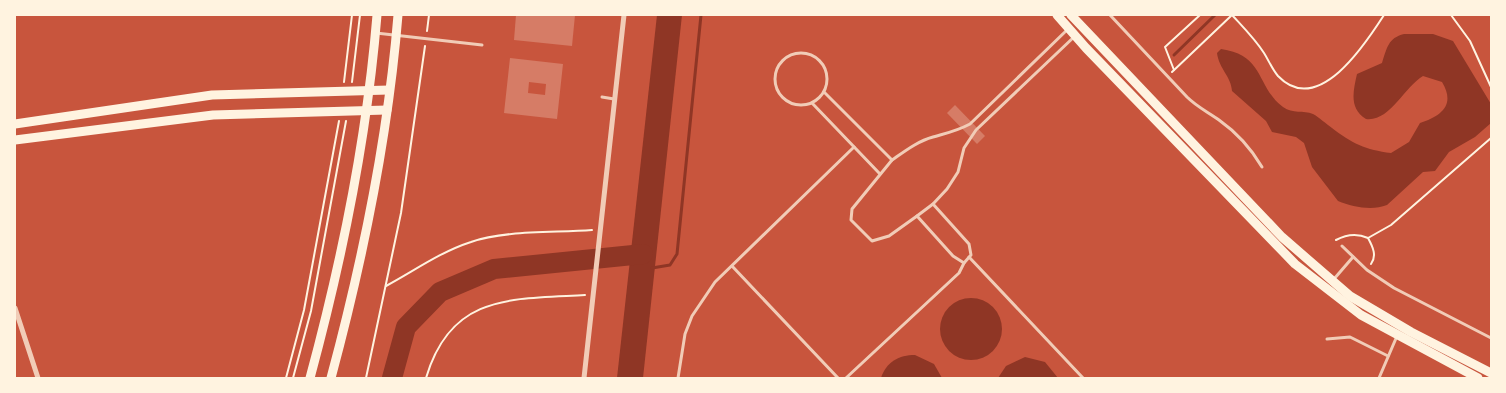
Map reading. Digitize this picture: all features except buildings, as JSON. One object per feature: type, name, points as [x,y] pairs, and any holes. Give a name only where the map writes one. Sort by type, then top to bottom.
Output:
[{"type":"main road","points":[[310,378],[331,300],[356,174],[378,15]]},
{"type":"main road","points":[[331,378],[352,302],[373,200],[398,15]]},
{"type":"main road","points":[[1057,15],[1071,32],[1295,264],[1331,294],[1361,315],[1478,378]]},
{"type":"main road","points":[[1071,15],[1282,237],[1350,296],[1378,314],[1491,373]]},
{"type":"main road","points":[[15,124],[212,95],[389,90]]},
{"type":"main road","points":[[15,140],[213,114],[386,110]]},
{"type":"street","points":[[584,378],[624,15]]},
{"type":"street","points":[[15,308],[38,378]]},
{"type":"lane","points":[[1110,15],[1197,107],[1229,128],[1256,156],[1262,167]]},
{"type":"lane","points":[[1071,32],[976,130],[964,148],[958,172],[947,189],[932,204],[889,236],[872,241],[851,220],[852,209],[892,160],[932,137],[954,133],[970,124],[1071,32]]},
{"type":"lane","points":[[376,33],[482,45]]},
{"type":"lane","points":[[802,53],[819,60],[827,75],[824,92],[812,103],[795,105],[781,96],[776,89],[776,72],[786,58],[802,53]]},
{"type":"lane","points":[[824,92],[892,160]]},
{"type":"lane","points":[[602,97],[614,99]]},
{"type":"lane","points":[[812,103],[880,174]]},
{"type":"lane","points":[[678,378],[685,334],[692,316],[715,282],[854,147]]},
{"type":"lane","points":[[846,378],[959,273],[971,255],[969,244],[932,204]]},
{"type":"lane","points":[[917,216],[953,256],[964,263]]},
{"type":"lane","points":[[1342,246],[1367,270],[1394,288],[1491,338]]},
{"type":"lane","points":[[1333,280],[1353,256]]},
{"type":"lane","points":[[969,257],[1084,378]]},
{"type":"lane","points":[[732,266],[838,378]]},
{"type":"lane","points":[[1379,378],[1397,336]]},
{"type":"lane","points":[[1327,339],[1350,337],[1388,356]]},
{"type":"path","points":[[347,90],[352,15]]},
{"type":"path","points":[[347,90],[360,15]]},
{"type":"path","points":[[366,378],[401,213],[428,15]]},
{"type":"path","points":[[1174,70],[1165,47],[1200,15]]},
{"type":"path","points":[[1167,77],[1232,15],[1254,39],[1279,77],[1288,83],[1310,87],[1323,84],[1350,62],[1384,15]]},
{"type":"path","points":[[1451,15],[1470,41],[1491,87]]},
{"type":"path","points":[[286,378],[310,280],[344,111]]},
{"type":"path","points":[[292,378],[310,311],[344,111]]},
{"type":"path","points":[[1336,240],[1344,236],[1353,235],[1368,238],[1391,225],[1491,138]]},
{"type":"path","points":[[386,286],[445,253],[471,242],[494,236],[599,230]]},
{"type":"path","points":[[1367,270],[1374,260],[1374,251],[1368,238]]},
{"type":"path","points":[[426,378],[441,341],[468,314],[503,301],[592,295]]},
{"type":"shaded area","points":[[657,15],[682,15],[643,378],[617,378]]},
{"type":"shaded area","points":[[1404,34],[1433,34],[1453,41],[1491,104],[1491,123],[1475,137],[1449,152],[1435,171],[1423,172],[1387,205],[1375,208],[1350,205],[1338,201],[1312,167],[1304,143],[1296,137],[1272,132],[1266,121],[1232,91],[1230,81],[1220,64],[1217,53],[1221,49],[1235,52],[1245,58],[1253,65],[1274,99],[1283,107],[1313,114],[1352,142],[1366,148],[1391,153],[1409,142],[1420,123],[1440,113],[1447,103],[1446,90],[1442,82],[1423,76],[1416,81],[1390,110],[1382,115],[1366,119],[1357,110],[1354,93],[1357,74],[1382,63],[1391,41]]},
{"type":"shaded area","points":[[965,298],[977,298],[993,307],[1000,317],[1002,329],[1000,341],[993,351],[977,360],[965,360],[954,355],[945,346],[940,335],[940,323],[945,312],[954,303]]},
{"type":"shaded area","points":[[915,355],[934,364],[942,378],[881,378],[883,372],[894,360],[904,356]]},
{"type":"shaded area","points":[[1025,357],[1045,362],[1058,378],[998,378],[1006,366]]},
{"type":"waterway","points":[[652,268],[670,265],[677,254],[701,15]]},
{"type":"waterway","points":[[1174,55],[1215,15]]},
{"type":"waterway","points":[[392,378],[406,327],[440,292],[494,269],[643,254]]}]
